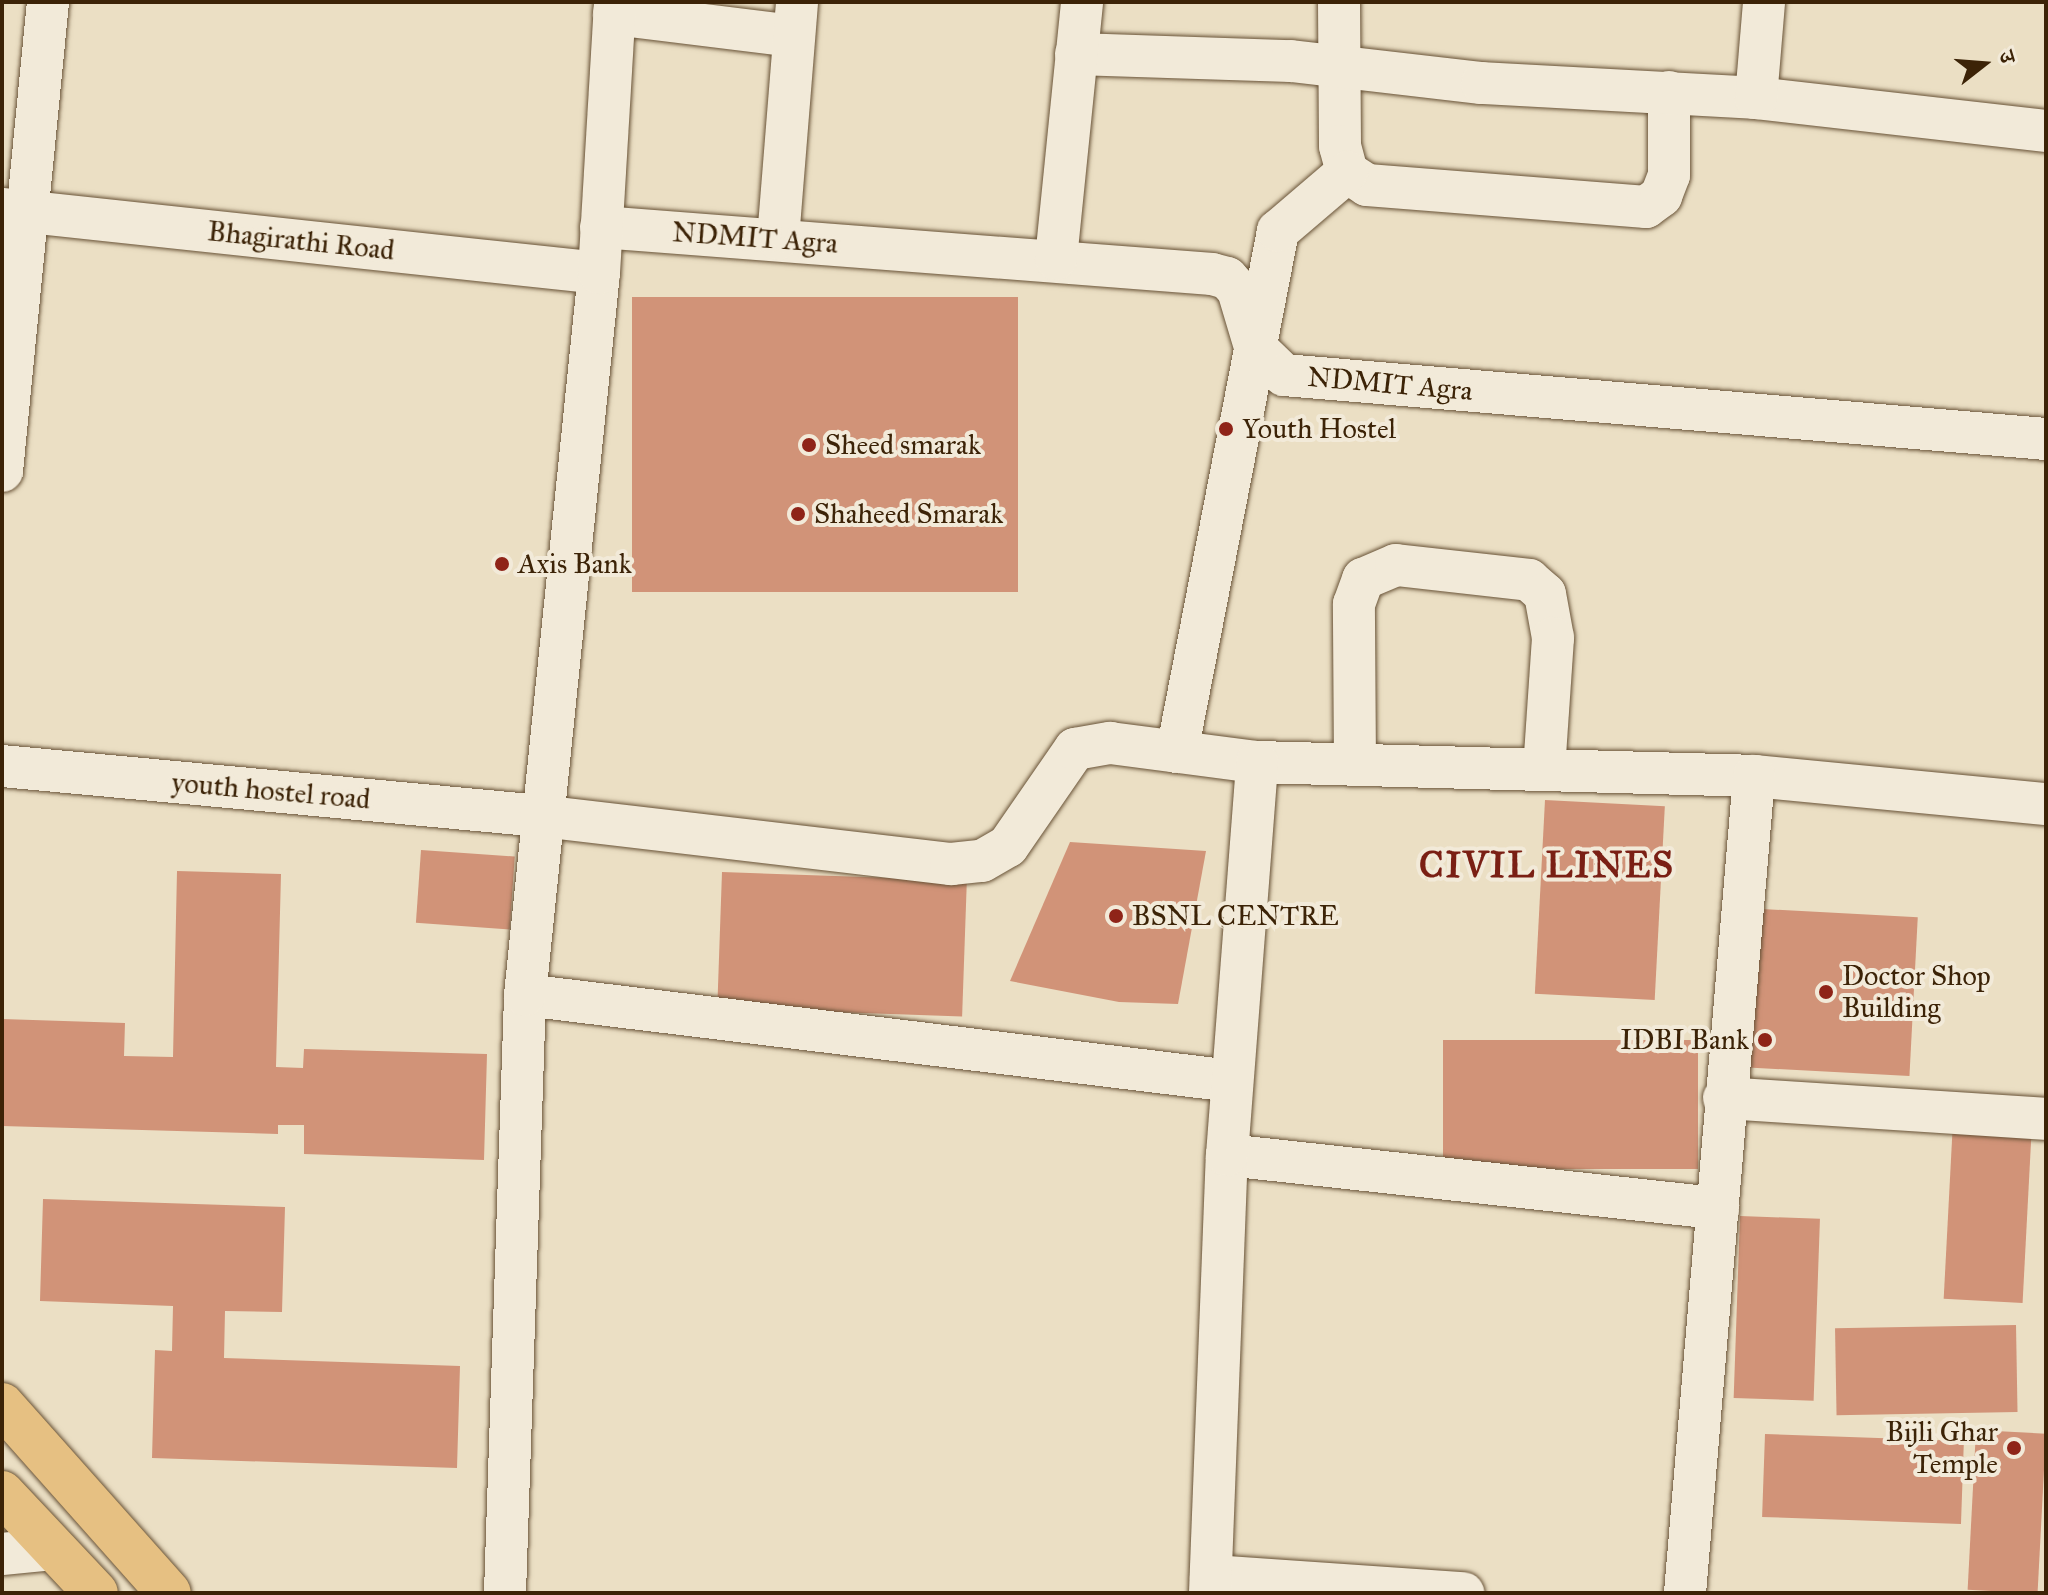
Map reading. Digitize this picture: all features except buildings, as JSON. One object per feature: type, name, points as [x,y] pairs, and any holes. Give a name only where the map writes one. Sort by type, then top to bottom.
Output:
[{"type":"main road","points":[[2,1405],[169,1593]]},
{"type":"main road","points":[[2,1493],[96,1593]]},
{"type":"street","points":[[2,471],[16,211],[48,2]]},
{"type":"street","points":[[1056,259],[1082,2]]},
{"type":"street","points":[[1339,2],[1336,66],[1340,146],[1347,172],[1367,185],[1646,207],[1661,196],[1669,175],[1669,92]]},
{"type":"street","points":[[1756,98],[1764,2]]},
{"type":"street","points":[[505,1593],[525,995],[599,273],[615,8],[795,19],[778,239]]},
{"type":"street","points":[[1076,54],[1336,66],[1482,83],[1756,98],[2046,131]]},
{"type":"street","points":[[1177,752],[1278,231],[1347,172]]},
{"type":"street","name":"Bhagirathi Road","points":[[16,211],[599,273]]},
{"type":"street","name":"NDMIT Agra","points":[[601,227],[1056,259],[1227,278],[1245,304],[1255,347],[1284,375],[2046,439]]},
{"type":"street","points":[[1355,765],[1354,604],[1363,579],[1396,565],[1529,580],[1545,594],[1553,638],[1544,770]]},
{"type":"street","name":"youth hostel road","points":[[2,766],[541,816],[951,864],[982,861],[1008,846],[1075,749],[1110,743],[1257,762],[1754,776],[2046,804]]},
{"type":"street","points":[[1257,762],[1227,1155],[1210,1584],[1463,1593]]},
{"type":"street","points":[[1685,1593],[1718,1208],[1724,1098],[1754,776]]},
{"type":"street","points":[[525,995],[1232,1081]]},
{"type":"street","points":[[1724,1098],[2046,1119]]},
{"type":"street","points":[[1227,1155],[1718,1208]]},
{"type":"street","points":[[2,1554],[53,1549]]},
{"type":"place","name":"Youth Hostel","points":[[1226,429]]},
{"type":"place","name":"Sheed smarak","points":[[809,445]]},
{"type":"place","name":"Shaheed Smarak","points":[[798,514]]},
{"type":"place","name":"Axis Bank","points":[[502,564]]},
{"type":"place","name":"BSNL CENTRE","points":[[1116,916]]},
{"type":"place","name":"Doctor Shop Building","points":[[1826,992]]},
{"type":"place","name":"IDBI Bank","points":[[1765,1040]]},
{"type":"place","name":"Bijli Ghar Temple","points":[[2014,1448]]},
{"type":"district","name":"CIVIL LINES","points":[[1547,866]]}]
